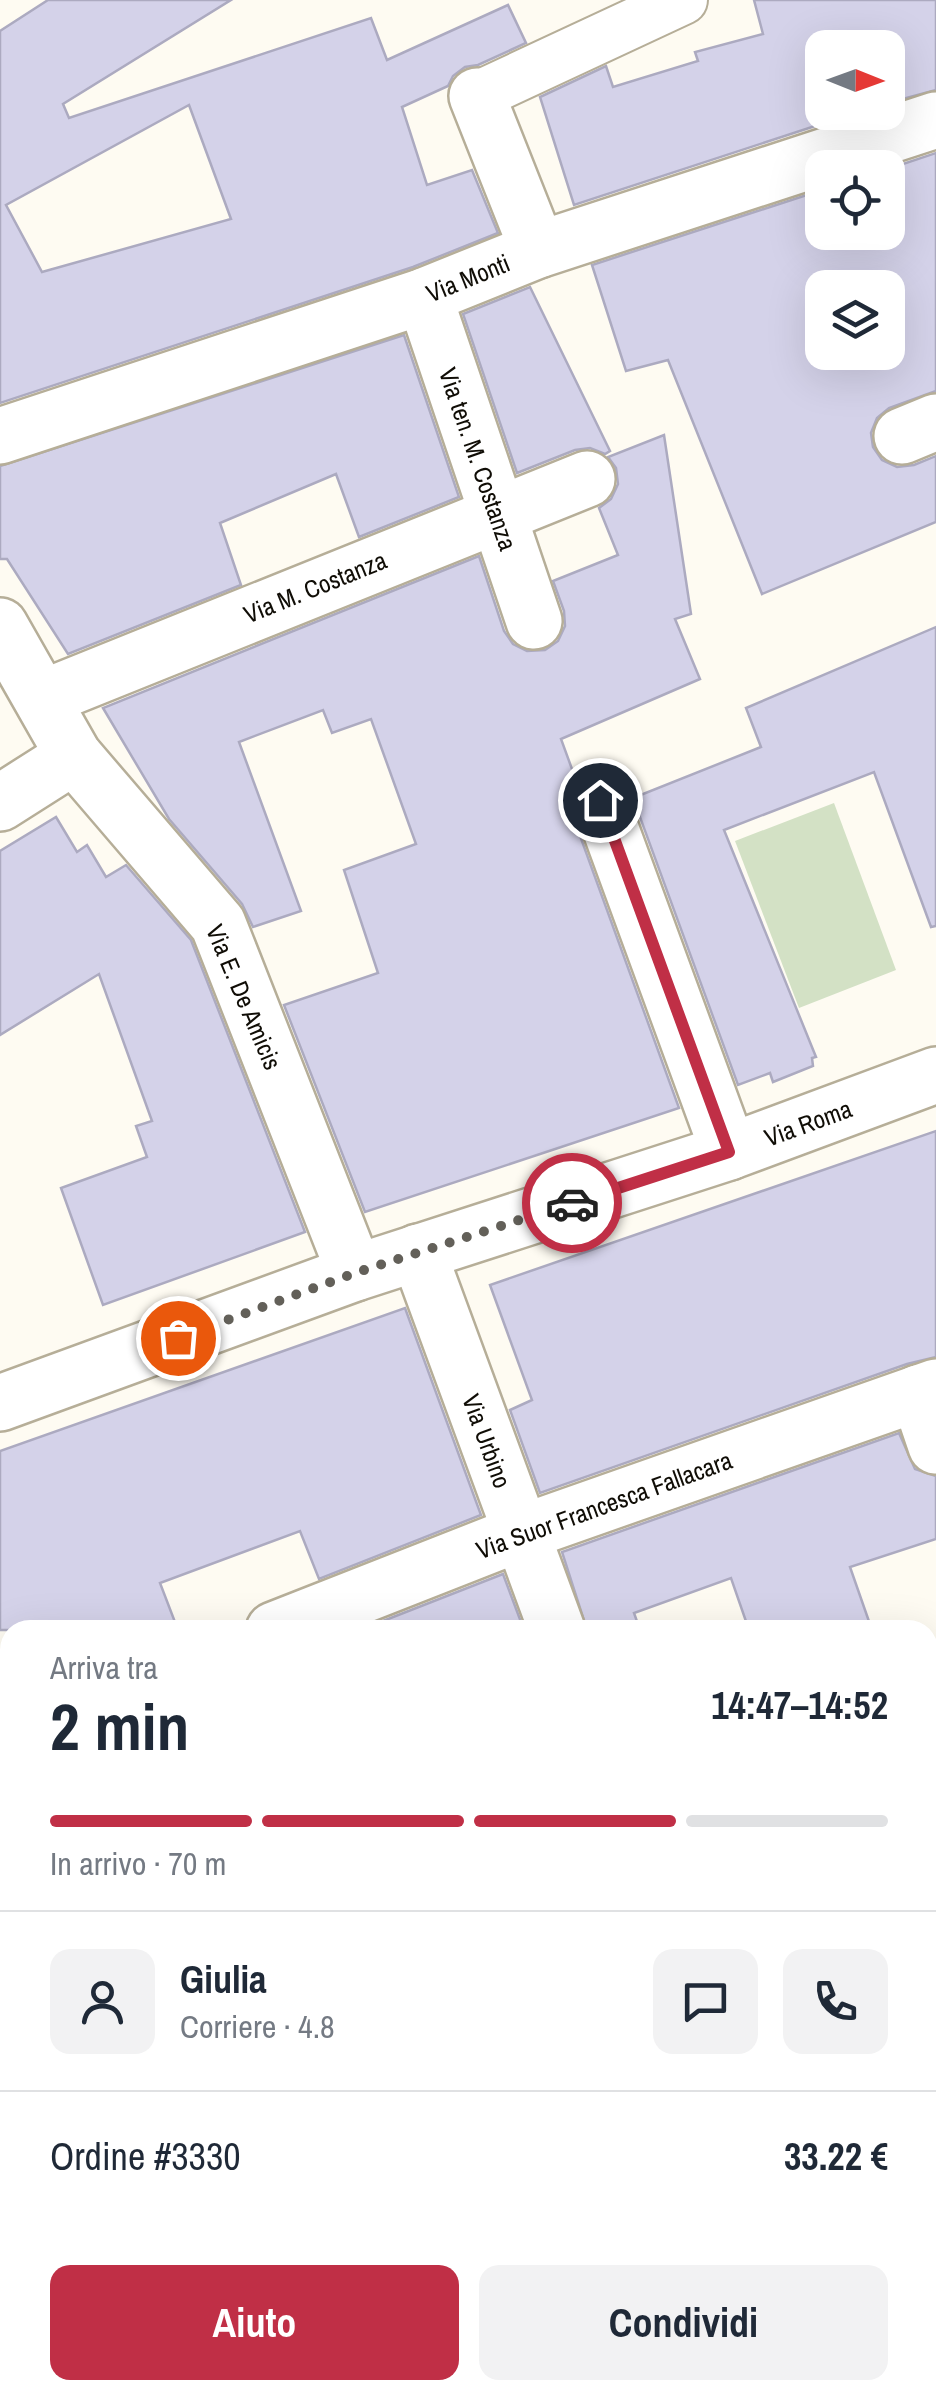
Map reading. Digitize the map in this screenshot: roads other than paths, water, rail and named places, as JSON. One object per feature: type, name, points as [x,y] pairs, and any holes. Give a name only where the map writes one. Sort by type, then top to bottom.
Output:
[{"type":"street","points":[[538,250],[477,96],[683,0]]},
{"type":"street","name":"Via Monti","points":[[0,436],[424,296],[538,250],[936,120]]},
{"type":"street","name":"Via ten. M. Costanza","points":[[424,296],[534,622]]},
{"type":"street","name":"Via M. Costanza","points":[[43,698],[587,480]]},
{"type":"street","name":"Via E. De Amicis","points":[[0,626],[74,756],[218,924],[355,1273]]},
{"type":"street","points":[[0,803],[74,756]]},
{"type":"street","points":[[600,800],[729,1152]]},
{"type":"street","name":"Via Roma","points":[[0,1403],[355,1273],[729,1152],[936,1076]]},
{"type":"street","name":"Via Urbino","points":[[418,1252],[553,1620]]},
{"type":"street","points":[[927,1390],[936,1446]]},
{"type":"street","name":"Via Suor Francesca Fallacara","points":[[310,1620],[521,1533],[927,1390]]}]
